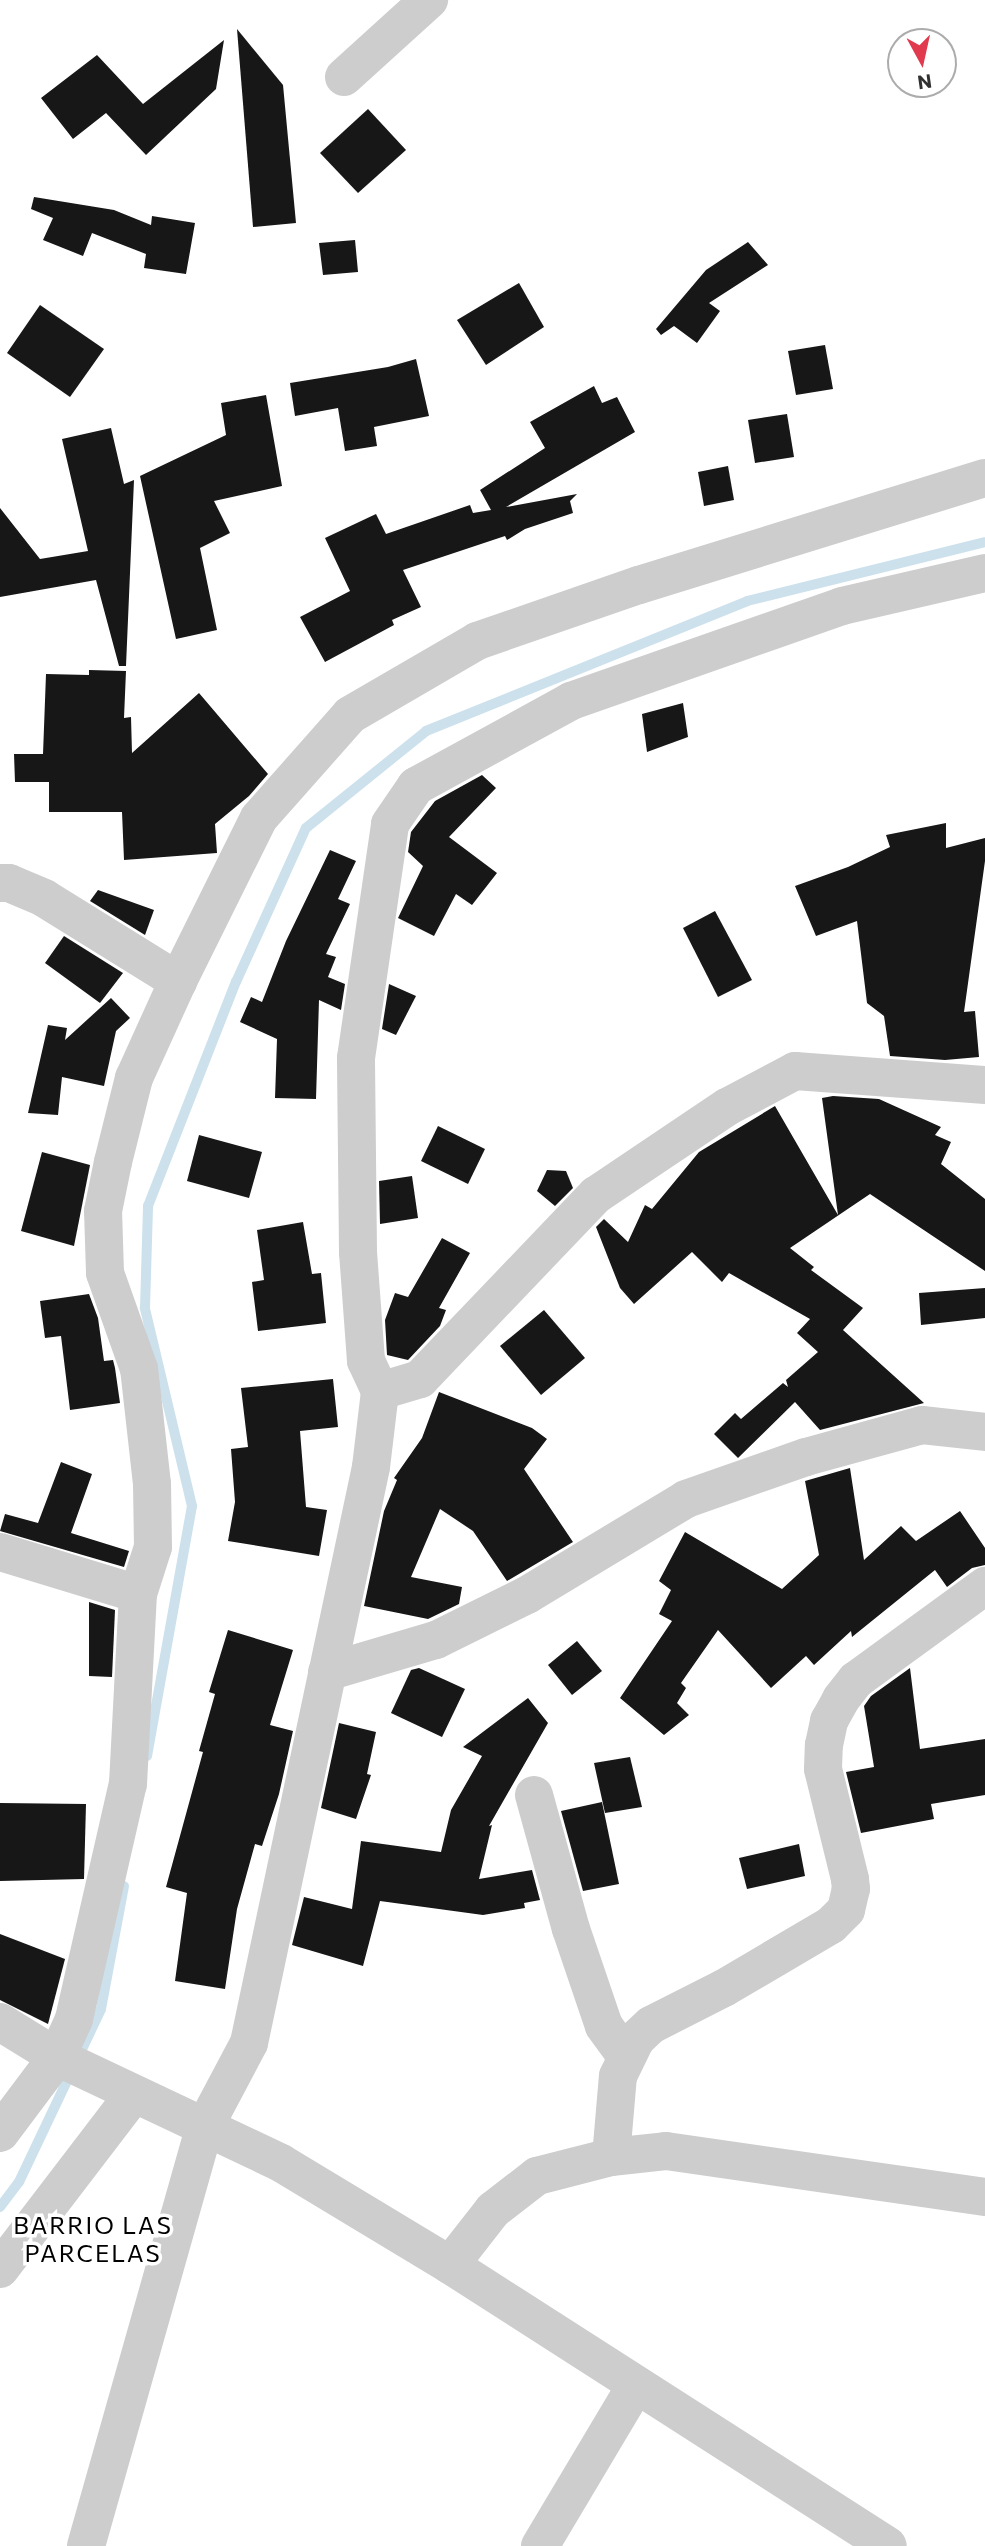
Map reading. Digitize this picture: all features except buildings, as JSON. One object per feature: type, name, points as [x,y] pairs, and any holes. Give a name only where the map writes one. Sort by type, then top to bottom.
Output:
[{"type":"street","points":[[344,77],[429,0]]},
{"type":"street","points":[[0,2133],[69,2062],[74,2020],[128,1784],[138,1594],[153,1547],[151,1472],[139,1369],[104,1273],[103,1211],[134,1078],[178,981],[259,818],[349,715],[477,641],[639,585],[985,478]]},
{"type":"street","points":[[86,2546],[204,2128],[249,2043],[371,1468],[380,1391],[366,1362],[359,1265],[356,1058],[390,824],[416,786],[571,701],[842,606],[985,573]]},
{"type":"street","points":[[0,883],[9,883],[44,898],[178,981]]},
{"type":"street","points":[[380,1391],[420,1379],[596,1195],[727,1107],[795,1071],[985,1085]]},
{"type":"street","points":[[327,1672],[436,1640],[527,1595],[687,1499],[806,1457],[922,1425],[985,1432]]},
{"type":"street","points":[[0,1552],[138,1594]]},
{"type":"street","points":[[611,2157],[618,2076],[626,2056],[651,2025],[724,1988],[840,1919],[846,1910],[851,1889],[823,1769],[829,1721],[856,1680],[985,1586]]},
{"type":"street","points":[[534,1795],[571,1929],[604,2026],[626,2056]]},
{"type":"street","points":[[0,2022],[69,2062],[134,2095],[281,2163],[450,2265],[888,2546]]},
{"type":"street","points":[[0,2269],[134,2095]]},
{"type":"street","points":[[450,2265],[493,2210],[537,2176],[611,2157],[666,2151],[985,2197]]},
{"type":"street","points":[[540,2546],[636,2385]]},
{"type":"waterway","points":[[147,1756],[192,1506],[145,1308],[148,1206],[236,982],[306,828],[426,731],[747,601],[985,542]]},
{"type":"waterway","points":[[0,2207],[19,2182],[101,2009],[124,1886]]},
{"type":"district","name":"BARRIO LAS PARCELAS","points":[[93,2239]]}]
